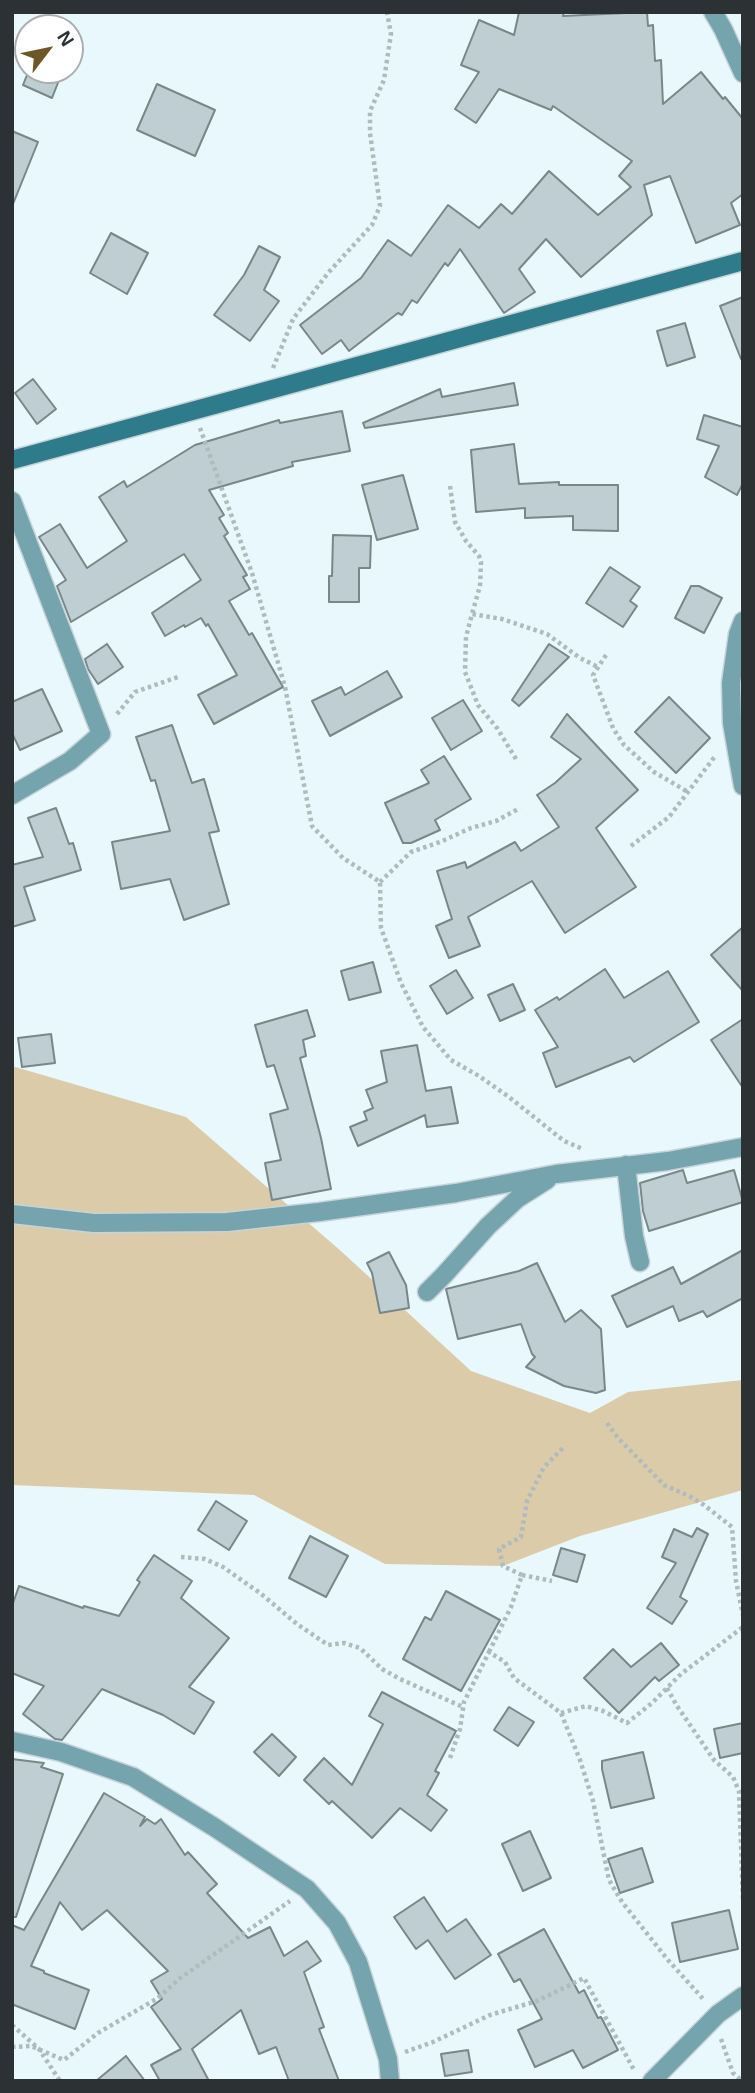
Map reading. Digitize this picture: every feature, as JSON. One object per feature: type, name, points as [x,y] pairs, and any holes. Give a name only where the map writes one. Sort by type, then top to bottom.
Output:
[{"type":"street","points":[[713,12],[743,73]]},
{"type":"street","points":[[12,460],[743,261]]},
{"type":"street","points":[[12,501],[101,734],[69,761],[12,795]]},
{"type":"street","points":[[743,621],[738,634],[731,683],[732,723],[743,786]]},
{"type":"street","points":[[12,1214],[94,1223],[227,1222],[456,1193],[556,1174],[668,1161],[743,1147]]},
{"type":"street","points":[[626,1165],[634,1236],[640,1262]]},
{"type":"street","points":[[426,1292],[517,1199],[556,1174]]},
{"type":"street","points":[[12,1741],[61,1752],[133,1777],[307,1889],[337,1923],[358,1962],[388,2059],[390,2081]]},
{"type":"street","points":[[652,2081],[718,2014],[743,1996]]},
{"type":"path","points":[[262,391],[293,319],[328,273],[372,225],[380,206],[370,133],[370,111],[384,80],[391,34],[387,12]]},
{"type":"path","points":[[194,410],[252,573],[285,687],[312,826],[342,858],[380,882]]},
{"type":"path","points":[[450,486],[455,523],[481,562],[480,586],[466,637],[465,672],[478,705],[497,728],[516,759]]},
{"type":"path","points":[[472,614],[502,619],[547,634],[580,658],[598,667]]},
{"type":"path","points":[[606,654],[593,675],[613,728],[624,746],[654,772],[688,792]]},
{"type":"path","points":[[101,734],[135,692],[178,677]]},
{"type":"path","points":[[631,846],[669,817],[715,755],[732,723]]},
{"type":"path","points":[[520,808],[496,821],[411,852],[380,882],[381,928],[401,983],[422,1027],[451,1060],[509,1097],[564,1141],[589,1151]]},
{"type":"path","points":[[607,1423],[664,1485],[696,1500],[732,1527],[736,1581],[743,1615]]},
{"type":"path","points":[[552,1581],[522,1576],[503,1566],[499,1549],[521,1537],[527,1501],[544,1467],[565,1446]]},
{"type":"path","points":[[181,1557],[205,1559],[223,1567],[328,1645],[344,1643],[360,1648],[382,1670],[463,1707]]},
{"type":"path","points":[[450,1758],[460,1729],[463,1707],[511,1607],[522,1576]]},
{"type":"path","points":[[561,1713],[586,1706],[627,1723],[681,1674],[743,1627]]},
{"type":"path","points":[[489,1653],[505,1662],[514,1678],[561,1713],[593,1801],[609,1880],[622,1902],[667,1960],[718,2014],[722,2046],[733,2073],[742,2081]]},
{"type":"path","points":[[667,1688],[714,1760],[733,1777],[739,1791],[743,1901]]},
{"type":"path","points":[[12,2048],[31,2046],[65,2060],[98,2033],[158,1998],[179,1979],[307,1889]]},
{"type":"path","points":[[388,2059],[491,2015],[537,2001],[584,1978],[640,2081]]},
{"type":"path","points":[[12,2025],[39,2049],[60,2081]]},
{"type":"shaded area","points":[[12,1066],[186,1117],[342,1252],[471,1371],[590,1413],[628,1392],[743,1380],[743,1490],[580,1536],[503,1566],[385,1564],[254,1495],[12,1485]]},
{"type":"building","points":[[519,12],[564,12],[563,16],[647,12],[648,26],[653,25],[655,61],[661,60],[663,104],[701,72],[743,119],[743,194],[731,203],[740,225],[696,243],[670,176],[644,185],[652,215],[581,277],[546,239],[519,269],[535,292],[504,313],[460,249],[448,266],[445,263],[417,303],[412,300],[402,315],[398,313],[349,351],[341,340],[322,354],[300,325],[361,278],[388,240],[411,256],[448,205],[479,228],[501,204],[512,214],[549,171],[598,215],[631,187],[619,176],[632,161],[553,106],[551,110],[499,89],[476,123],[455,109],[479,72],[461,65],[479,20],[514,35]]},
{"type":"building","points":[[23,84],[58,84],[52,98]]},
{"type":"building","points":[[157,84],[215,110],[195,156],[137,130]]},
{"type":"building","points":[[12,131],[38,142],[13,204],[12,204]]},
{"type":"building","points":[[111,233],[148,253],[127,294],[90,273]]},
{"type":"building","points":[[259,246],[280,257],[264,290],[279,301],[250,341],[214,315],[244,275]]},
{"type":"building","points":[[743,297],[743,359],[741,359],[720,306]]},
{"type":"building","points":[[685,323],[695,357],[667,366],[657,331]]},
{"type":"building","points":[[33,379],[56,409],[37,424],[15,393]]},
{"type":"building","points":[[514,383],[518,405],[365,428],[363,423],[440,389],[442,397]]},
{"type":"building","points":[[342,411],[350,451],[292,462],[293,466],[209,490],[224,515],[219,518],[228,533],[224,536],[247,575],[243,577],[250,589],[229,601],[249,635],[252,633],[283,687],[214,724],[198,695],[237,675],[208,624],[206,626],[201,618],[165,636],[152,613],[201,580],[184,554],[71,622],[57,586],[66,580],[39,537],[60,524],[87,568],[127,541],[99,497],[124,481],[127,487],[195,445],[279,420],[280,423]]},
{"type":"building","points":[[704,415],[743,427],[743,483],[737,495],[705,477],[719,446],[697,439]]},
{"type":"building","points":[[514,444],[519,484],[559,482],[559,485],[618,485],[618,531],[573,530],[573,516],[525,518],[525,508],[476,512],[471,450]]},
{"type":"building","points":[[403,475],[418,529],[377,540],[362,485]]},
{"type":"building","points":[[333,535],[371,536],[370,568],[359,568],[359,602],[329,602]]},
{"type":"building","points":[[610,567],[640,587],[630,601],[637,606],[623,627],[586,603]]},
{"type":"building","points":[[691,586],[699,586],[722,598],[704,633],[675,618]]},
{"type":"building","points":[[107,644],[123,667],[98,684],[85,659]]},
{"type":"building","points":[[549,644],[569,657],[519,706],[512,700]]},
{"type":"building","points":[[387,671],[402,697],[330,736],[312,701],[341,687],[345,695]]},
{"type":"building","points":[[42,689],[62,731],[20,750],[12,733],[12,702]]},
{"type":"building","points":[[669,697],[710,738],[676,773],[635,732]]},
{"type":"building","points":[[463,700],[482,731],[451,750],[432,718]]},
{"type":"building","points":[[567,714],[638,790],[596,828],[636,887],[565,933],[532,881],[468,917],[480,946],[449,958],[436,926],[452,919],[437,871],[465,862],[467,868],[515,842],[521,851],[559,827],[537,795],[555,783],[581,759],[551,737]]},
{"type":"building","points":[[172,725],[192,783],[204,779],[219,831],[209,833],[229,904],[184,920],[170,879],[121,889],[112,842],[170,831],[155,780],[151,781],[136,737]]},
{"type":"building","points":[[444,756],[471,799],[435,820],[440,830],[411,843],[403,843],[385,803],[429,783],[421,770]]},
{"type":"building","points":[[56,808],[69,844],[73,843],[81,870],[24,887],[35,920],[12,927],[12,865],[43,857],[28,818]]},
{"type":"building","points":[[743,927],[743,991],[711,955]]},
{"type":"building","points":[[373,962],[381,992],[349,1000],[341,971]]},
{"type":"building","points":[[605,969],[624,998],[668,971],[699,1022],[634,1062],[630,1057],[556,1087],[543,1053],[558,1047],[535,1010],[557,997],[559,1000]]},
{"type":"building","points":[[456,970],[473,998],[447,1014],[430,986]]},
{"type":"building","points":[[513,984],[525,1010],[500,1021],[488,995]]},
{"type":"building","points":[[307,1010],[315,1036],[303,1040],[306,1056],[300,1058],[331,1189],[272,1200],[265,1163],[281,1160],[270,1114],[288,1109],[274,1065],[267,1067],[255,1025]]},
{"type":"building","points":[[743,1019],[743,1088],[711,1040]]},
{"type":"building","points":[[51,1034],[55,1063],[22,1067],[18,1038]]},
{"type":"building","points":[[417,1045],[426,1091],[451,1087],[458,1123],[427,1127],[425,1115],[358,1146],[350,1127],[367,1120],[364,1112],[373,1108],[366,1090],[387,1082],[381,1051]]},
{"type":"building","points":[[683,1170],[687,1183],[734,1170],[743,1202],[649,1231],[643,1211],[640,1183]]},
{"type":"building","points":[[743,1250],[743,1298],[707,1317],[703,1311],[679,1321],[673,1306],[627,1327],[612,1296],[673,1267],[681,1284]]},
{"type":"building","points":[[389,1252],[406,1285],[409,1308],[380,1313],[372,1273],[367,1263]]},
{"type":"building","points":[[537,1263],[565,1322],[581,1310],[601,1329],[605,1390],[596,1393],[564,1386],[526,1367],[535,1357],[521,1324],[458,1339],[446,1289],[519,1271]]},
{"type":"building","points":[[216,1501],[247,1521],[229,1550],[198,1530]]},
{"type":"building","points":[[697,1528],[708,1534],[680,1597],[687,1601],[672,1624],[647,1608],[676,1563],[662,1557],[674,1529],[692,1537]]},
{"type":"building","points":[[310,1536],[348,1556],[326,1597],[289,1578]]},
{"type":"building","points":[[561,1548],[585,1555],[577,1582],[553,1575]]},
{"type":"building","points":[[154,1555],[192,1581],[181,1598],[229,1638],[189,1687],[214,1702],[194,1734],[163,1715],[102,1689],[62,1740],[55,1739],[23,1714],[44,1686],[12,1673],[12,1606],[19,1586],[83,1608],[84,1606],[119,1616],[140,1582],[137,1580]]},
{"type":"building","points":[[446,1591],[500,1620],[461,1691],[403,1659],[425,1617],[431,1620]]},
{"type":"building","points":[[661,1643],[679,1665],[659,1681],[655,1677],[619,1713],[584,1678],[613,1649],[631,1667]]},
{"type":"building","points":[[382,1692],[456,1731],[435,1771],[439,1773],[427,1795],[447,1810],[431,1831],[400,1808],[372,1838],[332,1801],[329,1804],[304,1780],[324,1758],[352,1785],[383,1724],[369,1716]]},
{"type":"building","points":[[509,1707],[534,1722],[518,1746],[494,1730]]},
{"type":"building","points":[[743,1723],[743,1753],[720,1758],[714,1729]]},
{"type":"building","points":[[272,1734],[296,1757],[279,1776],[254,1752]]},
{"type":"building","points":[[643,1752],[654,1798],[611,1808],[602,1761]]},
{"type":"building","points":[[12,1759],[44,1763],[41,1767],[63,1774],[16,1917],[12,1917]]},
{"type":"building","points":[[104,1793],[145,1817],[140,1826],[147,1819],[155,1824],[161,1819],[185,1855],[188,1852],[217,1884],[207,1893],[248,1938],[270,1927],[284,1956],[307,1941],[321,1961],[304,1972],[324,2027],[319,2029],[339,2081],[289,2081],[276,2047],[259,2054],[241,2010],[192,2049],[209,2081],[160,2081],[151,2065],[181,2049],[151,2007],[162,1999],[151,1981],[168,1971],[107,1910],[82,1930],[60,1902],[31,1966],[89,1990],[75,2029],[14,2005],[12,2008],[12,1925],[24,1930]]},
{"type":"building","points":[[530,1831],[551,1878],[523,1891],[502,1844]]},
{"type":"building","points":[[642,1848],[653,1882],[620,1893],[608,1859]]},
{"type":"building","points":[[424,1897],[447,1932],[466,1919],[491,1955],[455,1979],[428,1940],[416,1949],[394,1917]]},
{"type":"building","points":[[729,1910],[738,1949],[680,1962],[672,1923]]},
{"type":"building","points":[[544,1929],[579,1993],[584,1990],[618,2050],[583,2068],[573,2050],[535,2067],[518,2030],[542,2019],[520,1979],[514,1982],[498,1954]]},
{"type":"building","points":[[468,2050],[472,2072],[445,2076],[441,2054]]},
{"type":"building","points":[[126,2056],[145,2081],[96,2081]]}]
